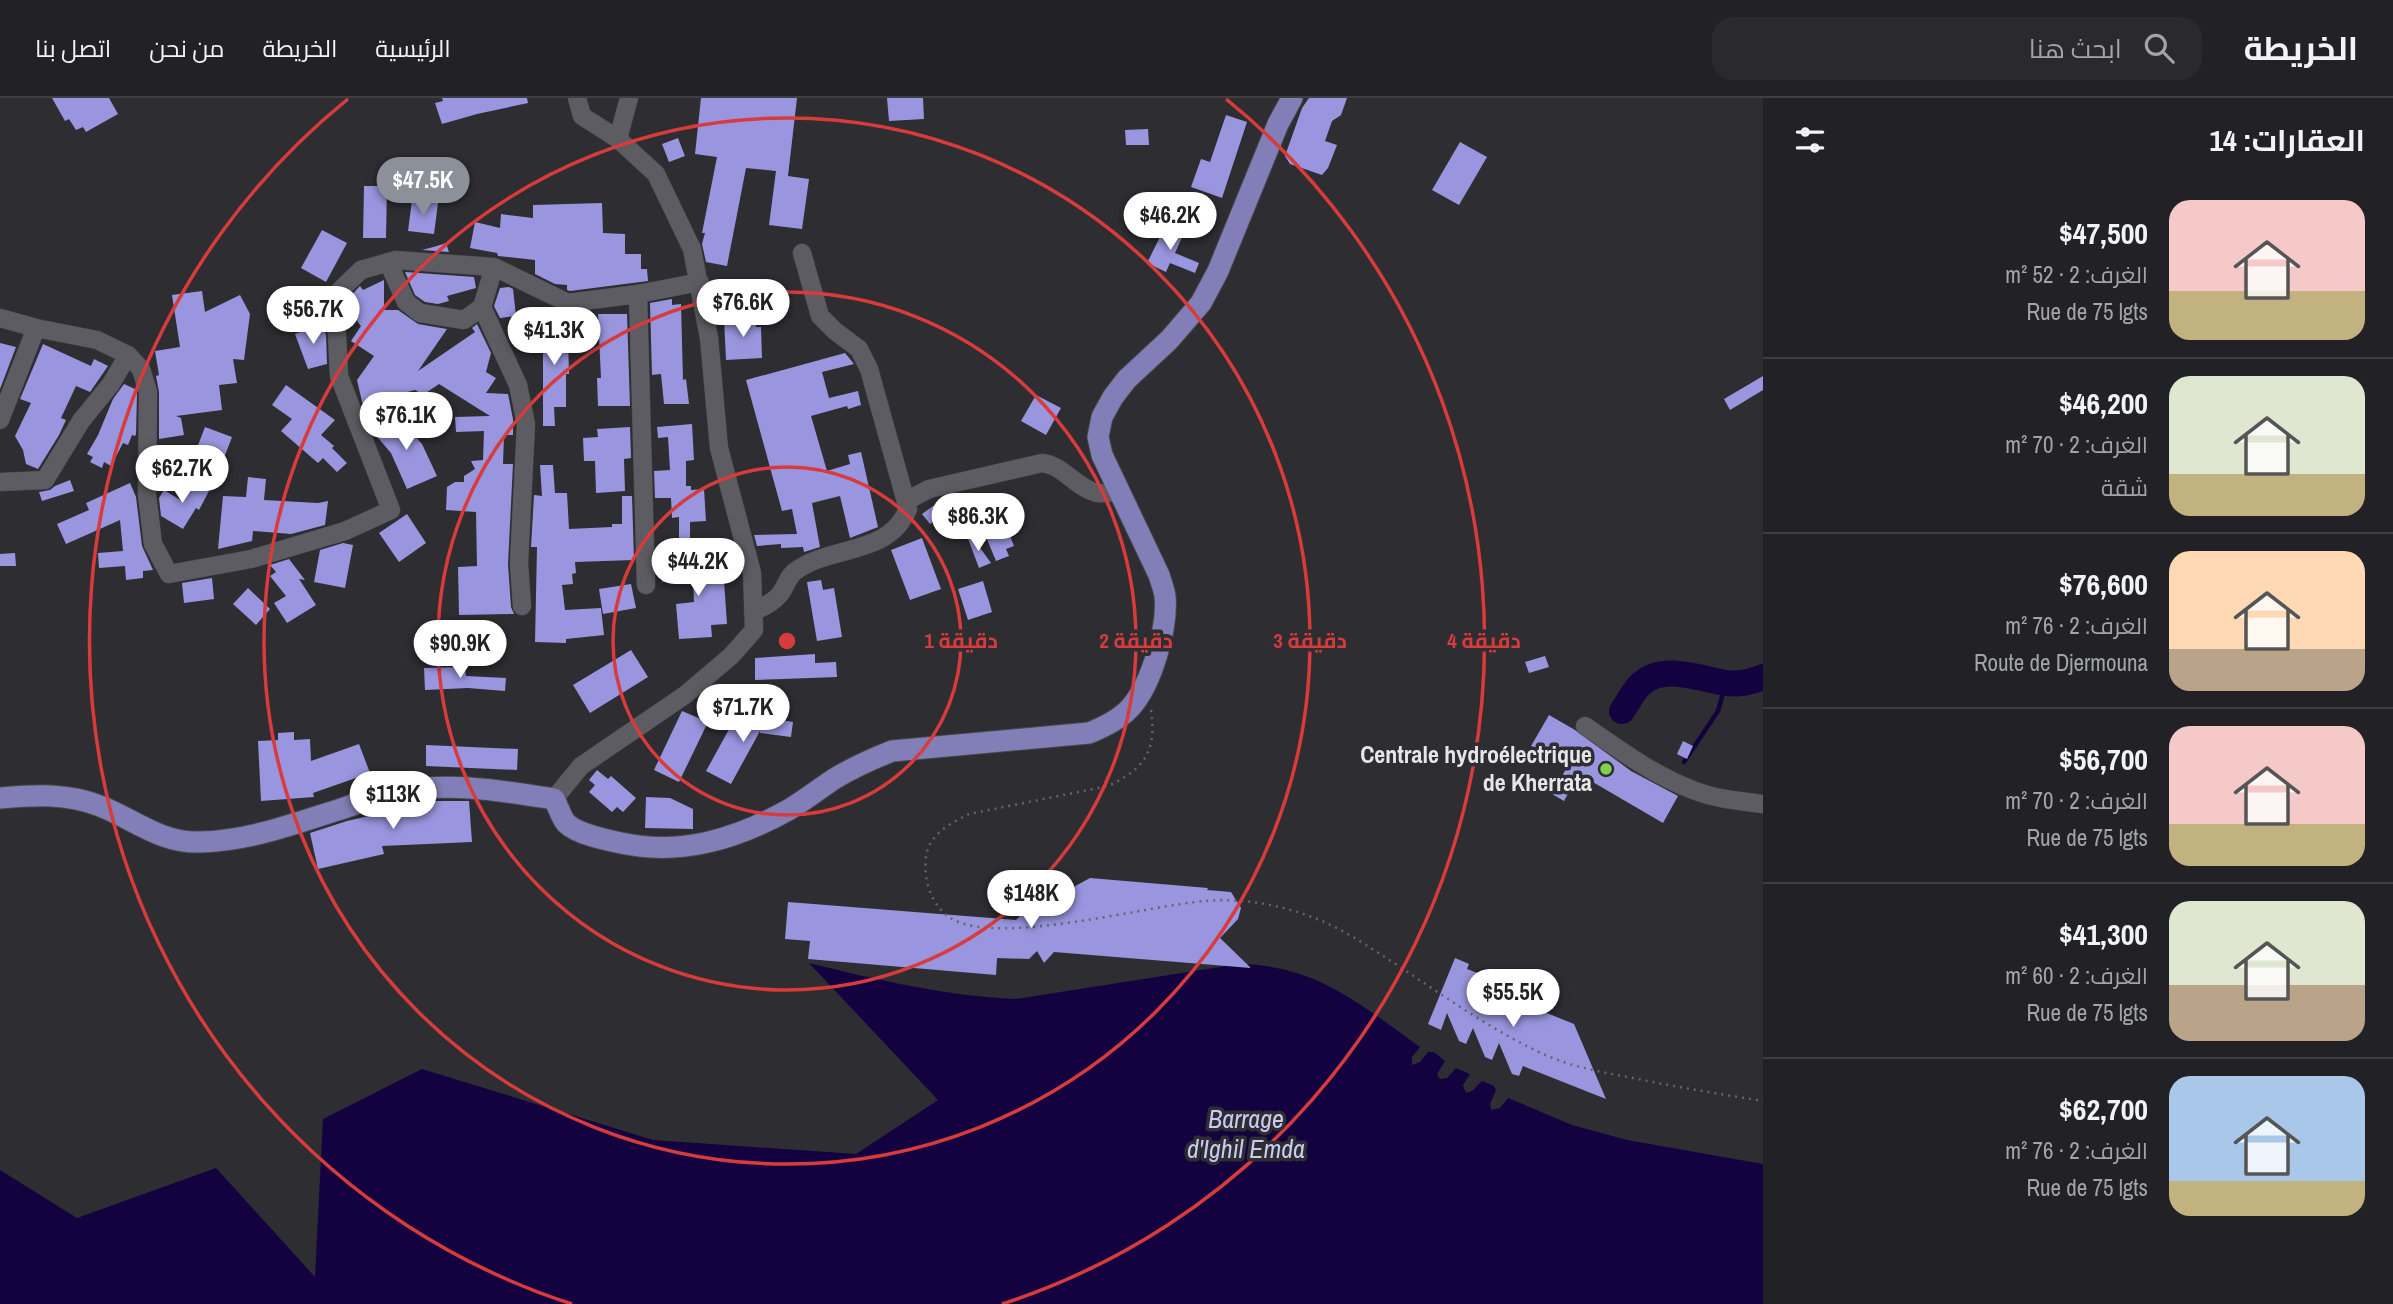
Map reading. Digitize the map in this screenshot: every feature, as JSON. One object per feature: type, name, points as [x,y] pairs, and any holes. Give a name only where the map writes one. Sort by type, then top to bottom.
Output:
[{"type":"main road","points":[[0,797],[52,794],[79,799],[102,806],[148,831],[197,842],[246,838],[387,793],[449,785],[478,787],[554,799],[567,823],[596,838],[640,847],[674,848],[715,842],[758,826],[792,808],[835,778],[891,751],[1089,733],[1110,724],[1131,708],[1144,687],[1163,632],[1165,593],[1159,575],[1101,455],[1098,438],[1102,417],[1127,379],[1168,340],[1201,303],[1278,124],[1292,98]]},
{"type":"street","points":[[554,799],[581,766],[685,695],[731,656],[754,630],[752,573],[719,448],[709,338],[692,250],[656,174],[618,139],[582,116],[577,98]]},
{"type":"street","points":[[618,139],[629,98]]},
{"type":"street","points":[[753,612],[772,602],[793,573],[821,559],[877,542],[893,533],[903,521],[908,509],[869,369],[859,349],[820,316],[802,253]]},
{"type":"street","points":[[0,318],[97,340],[128,355],[141,369],[148,392],[147,495],[153,544],[169,574],[251,559],[345,531],[391,510],[339,376],[335,295],[361,270],[396,260],[494,267],[568,303],[638,294],[700,282]]},
{"type":"street","points":[[388,262],[406,302],[420,313],[464,320],[482,307],[494,267]]},
{"type":"street","points":[[638,294],[646,585]]},
{"type":"street","points":[[482,307],[518,385],[526,424],[519,563],[522,606]]},
{"type":"street","points":[[0,420],[36,328]]},
{"type":"street","points":[[0,482],[45,480],[81,421],[111,384],[128,355]]},
{"type":"street","points":[[906,500],[929,489],[1042,463],[1052,464],[1096,493],[1120,492]]},
{"type":"street","points":[[1585,726],[1632,758],[1693,790],[1728,800],[1763,804]]},
{"type":"path","points":[[1144,687],[1153,726],[1151,741],[1139,768],[1128,777],[1108,786],[970,814],[950,824],[936,836],[927,852],[924,874],[931,894],[945,914],[964,924],[1009,929],[1207,901],[1244,901],[1281,907],[1312,917],[1346,933],[1472,1016],[1567,1065],[1763,1101]]},
{"type":"water","name":"Barrage d'Ighil Emda","points":[[809,963],[937,991],[1016,999],[1239,964],[1291,971],[1314,979],[1357,1002],[1420,1047],[1412,1057],[1412,1065],[1420,1062],[1428,1052],[1434,1052],[1445,1061],[1437,1074],[1440,1079],[1447,1078],[1456,1068],[1470,1074],[1463,1085],[1466,1093],[1482,1081],[1494,1086],[1496,1090],[1490,1104],[1491,1110],[1500,1108],[1508,1098],[1572,1125],[1627,1140],[1763,1164],[1763,1304],[0,1304],[0,1170],[77,1218],[216,1168],[315,1277],[323,1119],[422,1069],[653,1140],[856,1154],[938,1100]]},
{"type":"building","points":[[52,98],[109,98],[118,114],[86,132],[83,127],[76,130],[69,119],[65,121]]},
{"type":"building","points":[[442,98],[527,98],[528,103],[442,124],[435,103],[443,101]]},
{"type":"building","points":[[701,98],[797,98],[788,176],[809,179],[802,229],[769,225],[776,171],[746,168],[727,266],[706,262],[702,244],[717,157],[695,154]]},
{"type":"building","points":[[887,98],[923,98],[924,119],[889,121]]},
{"type":"building","points":[[1309,98],[1347,98],[1341,115],[1332,121],[1325,141],[1337,145],[1328,168],[1322,175],[1290,164],[1285,156],[1302,108]]},
{"type":"building","points":[[1226,115],[1247,122],[1222,198],[1191,187],[1201,159],[1210,162]]},
{"type":"building","points":[[1148,129],[1149,145],[1126,145],[1125,130]]},
{"type":"building","points":[[678,138],[685,156],[669,162],[662,144]]},
{"type":"building","points":[[1460,142],[1487,157],[1459,205],[1432,190]]},
{"type":"building","points":[[364,186],[387,186],[386,238],[363,238]]},
{"type":"building","points":[[412,200],[438,203],[434,234],[408,231]]},
{"type":"building","points":[[602,203],[603,233],[625,234],[625,254],[641,254],[641,269],[647,269],[648,281],[570,291],[567,290],[567,285],[555,284],[535,274],[535,260],[498,256],[497,253],[470,248],[475,222],[500,228],[501,214],[533,218],[533,205]]},
{"type":"building","points":[[1166,225],[1184,233],[1175,253],[1199,263],[1195,273],[1170,263],[1166,272],[1147,263]]},
{"type":"building","points":[[322,230],[347,243],[326,282],[301,268]]},
{"type":"building","points":[[446,243],[449,252],[422,250],[437,246]]},
{"type":"building","points":[[405,272],[474,277],[476,288],[447,296],[449,301],[438,304],[425,302],[415,295]]},
{"type":"building","points":[[384,280],[384,310],[398,310],[418,324],[447,329],[418,371],[475,332],[472,328],[477,324],[491,353],[486,372],[496,378],[486,393],[508,394],[513,435],[504,435],[503,464],[513,464],[508,564],[511,607],[514,614],[459,615],[458,567],[477,566],[476,512],[446,510],[447,487],[455,482],[464,482],[464,476],[475,469],[471,461],[483,460],[484,431],[456,432],[455,417],[490,416],[439,384],[423,395],[415,390],[400,394],[393,404],[364,410],[357,380],[374,356],[351,341],[361,326],[347,308],[347,300],[360,286],[363,290]]},
{"type":"building","points":[[500,288],[513,289],[516,316],[500,318],[494,306]]},
{"type":"building","points":[[202,291],[205,312],[240,295],[250,314],[244,360],[233,359],[237,383],[219,385],[222,410],[176,416],[181,418],[184,435],[159,439],[159,392],[156,376],[159,375],[155,351],[180,347],[172,295]]},
{"type":"building","points":[[672,299],[672,305],[681,304],[683,380],[686,379],[689,404],[664,404],[661,374],[652,375],[650,303]]},
{"type":"building","points":[[543,314],[563,314],[563,338],[568,338],[566,407],[554,407],[555,426],[543,426]]},
{"type":"building","points":[[598,314],[627,314],[630,406],[598,406],[597,378],[601,378]]},
{"type":"building","points":[[756,318],[756,327],[761,327],[762,358],[726,360],[724,319]]},
{"type":"building","points":[[322,324],[326,335],[327,364],[308,369],[295,334]]},
{"type":"building","points":[[0,343],[16,347],[0,389]]},
{"type":"building","points":[[43,344],[91,366],[94,359],[108,366],[90,392],[76,386],[61,418],[66,420],[38,469],[26,464],[23,450],[15,436],[31,403],[20,399]]},
{"type":"building","points":[[845,353],[854,364],[822,372],[829,398],[858,391],[861,405],[811,416],[827,471],[850,464],[848,455],[861,452],[878,527],[850,538],[840,496],[812,503],[820,547],[804,552],[803,547],[781,548],[781,544],[757,546],[754,535],[797,534],[792,509],[782,511],[746,380]]},
{"type":"building","points":[[1763,376],[1763,390],[1730,410],[1724,399]]},
{"type":"building","points":[[124,384],[135,389],[137,394],[136,434],[132,435],[128,445],[123,443],[111,466],[104,462],[102,468],[90,462],[93,457],[87,454],[113,399]]},
{"type":"building","points":[[286,385],[335,420],[321,435],[347,463],[337,472],[323,458],[318,463],[281,431],[292,419],[272,405]]},
{"type":"building","points":[[1036,395],[1061,408],[1046,435],[1021,421]]},
{"type":"building","points":[[393,413],[422,444],[437,476],[407,489],[391,453],[373,432]]},
{"type":"building","points":[[692,424],[694,460],[686,461],[686,486],[691,486],[691,490],[704,489],[706,521],[690,522],[690,546],[679,546],[679,517],[672,518],[671,498],[655,498],[654,471],[670,470],[668,437],[658,438],[657,427]]},
{"type":"building","points":[[205,427],[232,437],[222,463],[195,453]]},
{"type":"building","points":[[630,427],[631,458],[624,459],[625,491],[596,493],[595,461],[584,461],[583,438],[598,437],[597,429]]},
{"type":"building","points":[[540,465],[553,465],[555,493],[567,493],[569,529],[622,524],[622,496],[632,496],[634,560],[575,562],[573,584],[562,585],[565,610],[601,608],[604,635],[566,639],[566,643],[535,642],[537,547],[531,547],[534,495],[542,496]]},
{"type":"building","points":[[248,477],[266,479],[264,500],[318,503],[328,501],[325,525],[291,534],[253,531],[252,541],[218,549],[223,496],[246,497]]},
{"type":"building","points":[[70,480],[74,491],[42,501],[39,492],[50,490]]},
{"type":"building","points":[[194,482],[209,491],[199,510],[196,508],[183,529],[161,516],[159,498],[164,490],[182,501]]},
{"type":"building","points":[[130,483],[136,497],[142,546],[153,570],[143,571],[143,578],[126,580],[125,566],[99,568],[98,553],[123,551],[120,520],[66,544],[57,524],[89,510],[86,503]]},
{"type":"building","points":[[943,499],[951,509],[930,524],[922,514]]},
{"type":"building","points":[[996,500],[1014,546],[1006,549],[1009,556],[996,561],[974,508]]},
{"type":"building","points":[[407,514],[426,543],[399,562],[379,533]]},
{"type":"building","points":[[970,534],[991,563],[979,568],[967,536]]},
{"type":"building","points":[[922,538],[941,589],[910,600],[891,550]]},
{"type":"building","points":[[343,543],[353,545],[345,588],[314,582],[320,550]]},
{"type":"building","points":[[15,553],[16,566],[0,566],[0,554]]},
{"type":"building","points":[[681,555],[682,569],[723,566],[727,624],[711,625],[712,637],[679,639],[676,604],[694,602],[693,580],[662,582],[661,556]]},
{"type":"building","points":[[289,559],[305,580],[299,579],[316,605],[287,623],[274,603],[286,596],[270,576],[276,572],[270,565]]},
{"type":"building","points":[[212,578],[214,599],[184,603],[182,583]]},
{"type":"building","points":[[821,580],[823,590],[834,588],[842,637],[817,641],[807,582]]},
{"type":"building","points":[[983,581],[992,612],[968,620],[958,589]]},
{"type":"building","points":[[631,584],[636,608],[603,614],[599,589]]},
{"type":"building","points":[[248,588],[270,609],[256,625],[233,604]]},
{"type":"building","points":[[631,650],[648,677],[590,713],[573,685]]},
{"type":"building","points":[[815,654],[815,663],[836,662],[837,677],[755,680],[755,658]]},
{"type":"building","points":[[1545,656],[1549,667],[1529,673],[1525,662]]},
{"type":"building","points":[[465,667],[466,676],[506,678],[505,691],[468,688],[425,690],[424,668]]},
{"type":"building","points":[[682,711],[708,722],[679,782],[654,770]]},
{"type":"building","points":[[738,713],[761,726],[762,717],[793,722],[791,737],[760,731],[731,784],[706,771]]},
{"type":"building","name":"Centrale hydroélectrique de Kherrata","points":[[1549,715],[1575,730],[1631,771],[1678,796],[1663,823],[1579,774],[1564,801],[1552,794],[1567,767],[1531,746]]},
{"type":"building","points":[[294,732],[294,740],[310,739],[311,761],[359,744],[370,773],[313,793],[314,797],[261,801],[258,741],[278,740],[278,733]]},
{"type":"building","points":[[1683,741],[1693,746],[1687,759],[1677,754]]},
{"type":"building","points":[[426,745],[518,749],[517,770],[426,766]]},
{"type":"building","points":[[597,770],[608,779],[611,776],[636,798],[623,812],[617,807],[612,812],[589,792],[595,785],[589,780]]},
{"type":"building","points":[[646,797],[670,798],[693,809],[693,829],[645,828]]},
{"type":"building","points":[[432,801],[469,801],[472,842],[382,846],[384,854],[318,869],[310,833],[386,812],[387,807]]},
{"type":"building","points":[[1090,878],[1231,892],[1241,908],[1238,919],[1220,938],[1251,968],[1054,952],[1044,963],[1037,951],[1029,959],[997,958],[996,975],[808,959],[810,941],[785,939],[788,902],[1016,920],[1022,914],[1036,915],[1037,907]]},
{"type":"building","points":[[1455,958],[1469,964],[1467,969],[1519,993],[1517,1001],[1574,1024],[1606,1099],[1523,1066],[1519,1076],[1512,1074],[1499,1043],[1492,1060],[1485,1057],[1473,1028],[1466,1044],[1459,1041],[1447,1013],[1441,1030],[1428,1024]]},
{"type":"waterway","points":[[1622,711],[1641,684],[1660,674],[1682,674],[1731,684],[1763,677]]},
{"type":"waterway","points":[[1684,762],[1718,711],[1726,683]]},
{"type":"place","name":"Centrale hydroélectrique de Kherrata","points":[[1606,769]]}]
